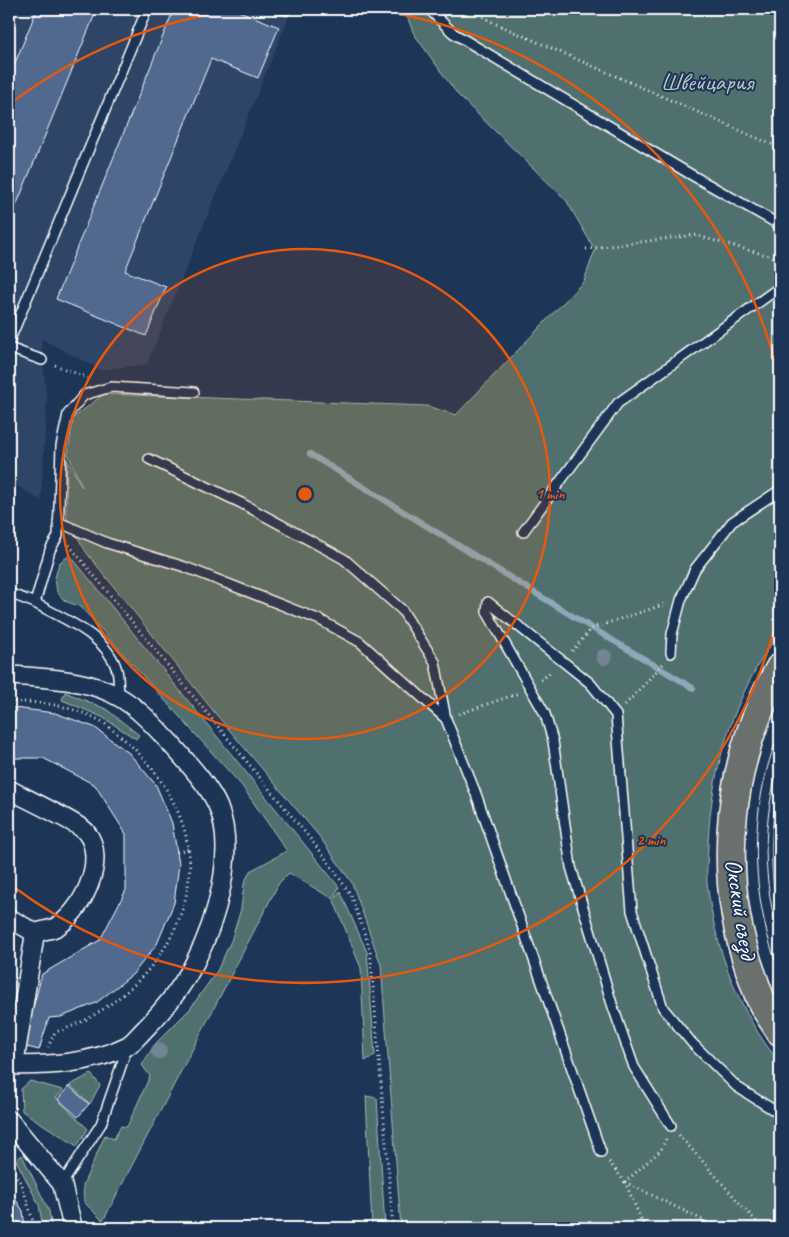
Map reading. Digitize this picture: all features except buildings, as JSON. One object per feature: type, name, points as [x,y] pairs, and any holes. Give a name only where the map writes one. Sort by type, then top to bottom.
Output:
[{"type":"main road","name":"Окский съезд","points":[[780,668],[756,720],[740,774],[730,829],[731,882],[742,946],[762,1001],[780,1031]]},
{"type":"street","points":[[9,675],[77,682],[118,697],[146,718],[192,767],[219,808],[225,836],[225,860],[216,911],[202,949],[184,985],[159,1015],[128,1046],[86,1061],[11,1065],[35,933]]},
{"type":"street","points":[[9,792],[12,791],[86,832],[94,850],[93,873],[86,894],[72,912],[55,927],[35,933],[9,918]]},
{"type":"street","points":[[9,1120],[62,1184],[73,1228]]},
{"type":"lane","points":[[9,342],[147,9]]},
{"type":"lane","points":[[429,9],[454,32],[780,226]]},
{"type":"lane","points":[[523,532],[618,403],[780,287]]},
{"type":"lane","points":[[9,348],[42,360]]},
{"type":"lane","points":[[35,603],[50,550],[58,536],[61,446],[68,414],[84,395],[111,387],[194,392]]},
{"type":"lane","points":[[149,459],[241,503],[344,559],[402,610],[435,662],[446,719],[476,794],[601,1152]]},
{"type":"lane","points":[[671,654],[672,634],[682,600],[696,569],[732,522],[780,490]]},
{"type":"lane","points":[[58,522],[107,543],[185,567],[320,620],[360,642],[446,719]]},
{"type":"lane","points":[[9,593],[35,603],[83,629],[107,651],[117,670],[118,697]]},
{"type":"lane","points":[[671,1126],[634,1067],[612,1004],[571,868],[553,741],[545,714],[486,612],[488,602],[590,683],[616,715],[632,911],[663,1008],[692,1043],[737,1087],[780,1114]]},
{"type":"lane","points":[[62,1184],[101,1124],[128,1046]]},
{"type":"path","points":[[470,9],[494,23],[780,148]]},
{"type":"path","points":[[586,249],[694,235],[780,260]]},
{"type":"path","points":[[42,360],[111,387]]},
{"type":"path","points":[[58,536],[76,551],[322,852],[351,895],[370,949],[393,1228]]},
{"type":"path","points":[[616,715],[671,654]]},
{"type":"path","points":[[9,702],[33,701],[59,705],[99,720],[134,746],[161,781],[177,810],[188,849],[189,879],[170,942],[146,975],[102,1012],[71,1028],[55,1032],[41,1064]]},
{"type":"path","points":[[177,852],[188,849]]},
{"type":"path","points":[[625,1182],[662,1150],[671,1126],[762,1228]]},
{"type":"path","points":[[601,1152],[625,1182],[646,1228]]},
{"type":"path","points":[[9,1164],[22,1185],[35,1228]]},
{"type":"path","points":[[625,1182],[719,1228]]},
{"type":"shaded area","points":[[9,9],[292,9],[147,364],[101,370],[41,339],[47,402],[41,501],[11,482],[9,488]]},
{"type":"green space","name":"Швейцария","points":[[404,9],[780,9],[780,632],[750,680],[738,706],[720,760],[710,816],[707,882],[710,906],[722,954],[731,978],[752,1023],[780,1063],[780,1228],[401,1228],[381,965],[352,883],[319,836],[215,713],[86,552],[66,517],[67,459],[82,487],[68,454],[73,418],[104,394],[427,406],[456,415],[584,281],[595,250],[566,200],[458,95],[414,34]]},
{"type":"green space","points":[[70,555],[339,887],[333,899],[289,873],[279,883],[103,1221],[84,1202],[83,1185],[105,1135],[114,1139],[121,1126],[127,1127],[150,1076],[142,1065],[155,1044],[190,1009],[217,971],[231,941],[241,909],[244,884],[250,871],[287,851],[242,786],[81,607],[65,601],[57,592],[55,578],[59,563]]},
{"type":"green space","points":[[65,692],[106,709],[139,735],[136,739],[102,717],[62,700]]},
{"type":"green space","points":[[780,783],[780,918],[773,884],[771,850],[776,800]]},
{"type":"green space","points":[[340,891],[367,952],[375,1055],[365,1061],[361,968],[334,901]]},
{"type":"green space","points":[[91,1074],[100,1085],[90,1104],[70,1085]]},
{"type":"green space","points":[[30,1081],[63,1090],[56,1098],[88,1129],[77,1146],[22,1111],[21,1089]]},
{"type":"green space","points":[[366,1096],[377,1098],[385,1228],[372,1228]]},
{"type":"green space","points":[[22,1155],[49,1211],[52,1228],[43,1228],[39,1205],[16,1160]]},
{"type":"waterway","points":[[310,454],[693,688]]},
{"type":"tram line","points":[[780,731],[769,761],[762,791],[756,852],[763,914],[780,974]]},
{"type":"tram line","points":[[780,759],[769,807],[766,851],[770,896],[780,944]]}]
